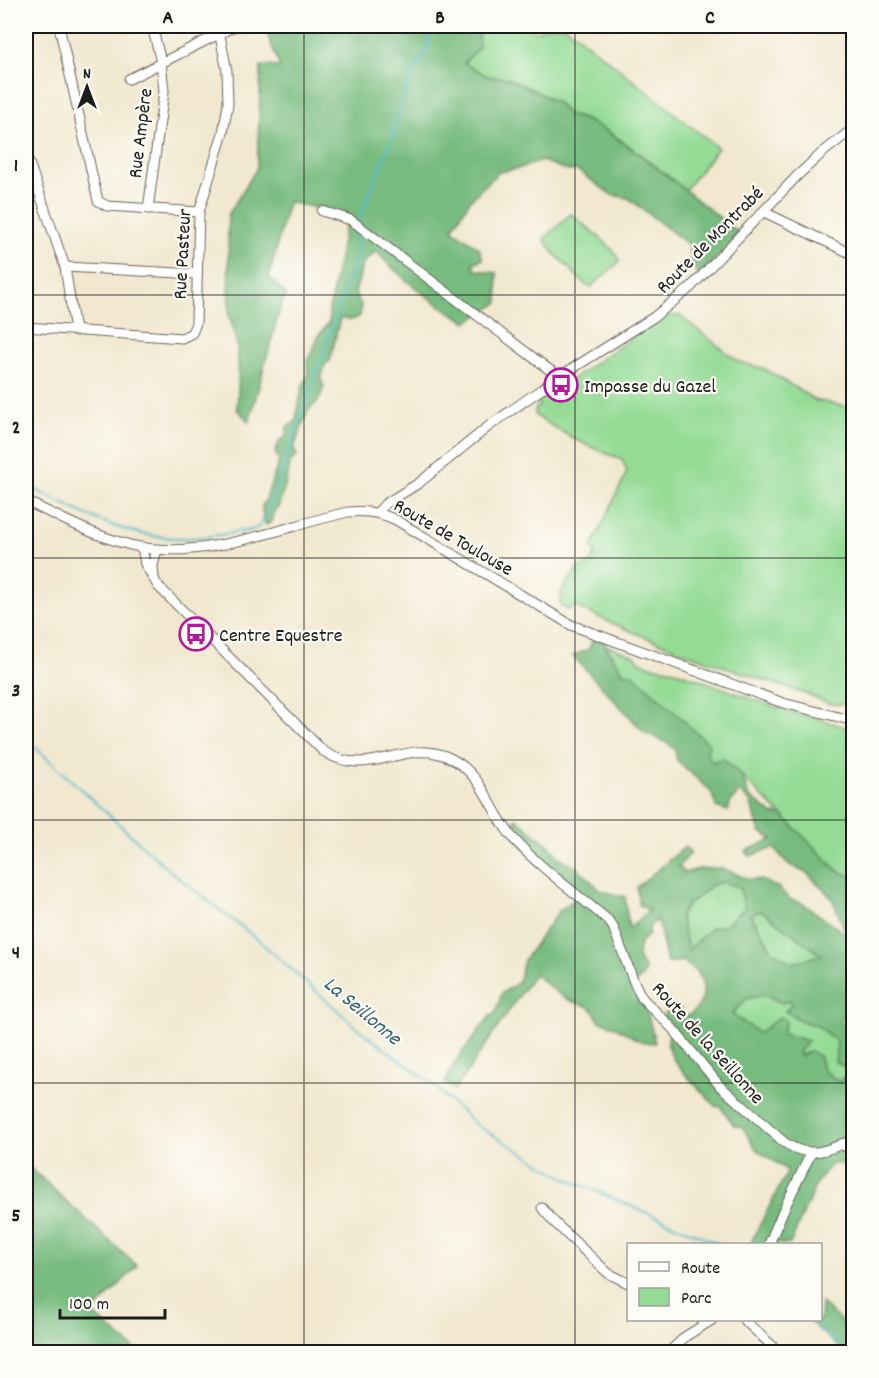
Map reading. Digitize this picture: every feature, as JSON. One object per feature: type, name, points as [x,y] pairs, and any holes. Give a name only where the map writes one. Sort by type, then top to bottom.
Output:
[{"type":"street","points":[[59,26],[98,201],[107,206],[199,212]]},
{"type":"street","name":"Rue Ampère","points":[[148,209],[164,91],[161,62],[152,26]]},
{"type":"street","points":[[129,79],[220,29],[235,26]]},
{"type":"street","name":"Rue Pasteur","points":[[75,331],[182,338],[192,333],[196,323],[199,212],[226,117],[228,85],[220,29]]},
{"type":"street","name":"Route de Montrabé","points":[[378,512],[385,504],[419,483],[489,426],[559,377],[654,317],[674,301],[690,288],[822,153],[854,128]]},
{"type":"street","points":[[26,154],[65,267],[75,331],[26,327]]},
{"type":"street","points":[[322,211],[343,217],[357,225],[559,377]]},
{"type":"street","points":[[764,212],[854,255]]},
{"type":"street","points":[[65,267],[197,274]]},
{"type":"street","name":"Route de Toulouse","points":[[26,501],[100,535],[142,547],[180,550],[215,545],[348,512],[359,510],[378,512],[396,520],[571,625],[783,703],[854,721]]},
{"type":"street","name":"Route de la Seillonne","points":[[142,547],[145,564],[158,586],[314,743],[333,758],[343,762],[361,764],[407,753],[430,752],[450,758],[468,770],[479,782],[501,822],[515,841],[608,920],[613,927],[637,989],[720,1086],[748,1113],[785,1143],[795,1150],[812,1153]]},
{"type":"street","points":[[153,578],[153,566],[158,549]]},
{"type":"street","points":[[770,1243],[812,1153],[829,1150],[854,1139]]},
{"type":"street","points":[[841,1144],[854,1152]]},
{"type":"street","points":[[542,1208],[608,1273],[627,1282]]},
{"type":"street","points":[[745,1321],[779,1353]]},
{"type":"street","points":[[669,1353],[698,1323]]},
{"type":"green space","points":[[264,26],[478,26],[479,47],[464,63],[487,76],[507,78],[541,94],[559,104],[568,115],[586,120],[602,129],[740,234],[698,276],[691,260],[689,245],[628,198],[612,195],[577,170],[569,171],[542,161],[499,172],[471,199],[452,229],[479,248],[483,259],[473,263],[476,270],[497,273],[498,303],[467,322],[418,290],[376,251],[363,263],[355,293],[361,305],[360,316],[352,320],[340,318],[330,361],[325,364],[321,380],[324,387],[318,401],[308,410],[294,448],[297,456],[290,462],[279,505],[271,522],[266,525],[262,506],[279,461],[275,452],[280,440],[286,437],[287,427],[295,423],[303,385],[308,376],[307,363],[319,335],[329,322],[329,311],[347,214],[288,202],[269,277],[287,296],[282,302],[249,422],[237,409],[239,374],[236,338],[229,317],[228,215],[257,168],[261,66],[280,67]]},
{"type":"green space","points":[[478,26],[522,26],[538,31],[548,26],[565,26],[718,148],[685,190],[645,157],[613,135],[582,119],[568,115],[559,104],[541,94],[507,78],[487,76],[464,63],[478,47]]},
{"type":"green space","points":[[571,214],[605,242],[620,261],[591,287],[586,285],[554,253],[544,239]]},
{"type":"green space","points":[[664,316],[680,316],[739,362],[765,369],[815,400],[853,408],[853,714],[848,712],[847,706],[843,704],[828,703],[690,654],[575,606],[569,610],[561,606],[561,596],[565,586],[579,567],[590,564],[595,554],[592,546],[627,472],[622,459],[577,440],[535,415],[535,409],[540,405],[537,400]]},
{"type":"green space","points":[[593,638],[605,642],[607,650],[623,672],[633,674],[709,744],[707,754],[713,762],[723,758],[742,776],[749,796],[772,814],[782,815],[837,870],[853,877],[853,1012],[839,1021],[853,1029],[853,1170],[843,1164],[832,1164],[817,1182],[790,1243],[752,1243],[788,1171],[756,1149],[743,1128],[734,1125],[720,1106],[716,1107],[678,1066],[668,1048],[668,1038],[674,1027],[663,1017],[667,1011],[681,1009],[683,1018],[690,1015],[702,1000],[703,987],[698,974],[683,961],[667,963],[658,920],[650,925],[648,936],[641,940],[637,956],[645,969],[643,976],[631,986],[647,1011],[655,1043],[639,1040],[614,1026],[599,1021],[593,1010],[565,997],[534,974],[455,1090],[445,1083],[453,1065],[490,1016],[495,1014],[502,993],[518,983],[524,960],[559,911],[578,897],[550,865],[525,849],[509,829],[516,818],[551,847],[557,856],[579,869],[600,890],[625,897],[629,929],[649,910],[639,905],[637,887],[685,847],[691,853],[679,866],[684,873],[699,869],[722,868],[748,879],[761,880],[779,888],[789,899],[802,903],[847,935],[832,898],[808,874],[788,864],[774,848],[749,856],[746,851],[773,839],[760,832],[750,801],[739,792],[730,803],[728,811],[716,807],[712,793],[677,760],[675,750],[669,744],[644,732],[573,656],[589,649]],"holes":[[[724,882],[740,888],[745,909],[727,924],[711,928],[688,950],[680,916],[683,910],[711,885]],[[762,911],[821,955],[793,963],[773,952],[750,914]],[[766,995],[782,1003],[790,1000],[792,1004],[785,1011],[802,1021],[818,1026],[837,1042],[835,1062],[850,1069],[840,1082],[823,1070],[820,1057],[810,1051],[800,1056],[798,1052],[808,1041],[782,1033],[786,1021],[780,1017],[759,1033],[732,1014],[746,999]]]},
{"type":"green space","points":[[605,645],[636,656],[638,660],[651,666],[670,669],[769,705],[853,729],[853,877],[837,870],[723,758],[714,763],[623,672]]},
{"type":"green space","points":[[724,882],[741,888],[745,909],[727,925],[711,928],[688,950],[680,916],[688,905],[711,885]]},
{"type":"green space","points":[[762,911],[822,955],[793,963],[773,952],[750,913]]},
{"type":"green space","points":[[766,995],[782,1003],[790,1000],[792,1004],[785,1011],[802,1021],[818,1026],[837,1042],[836,1062],[850,1069],[840,1082],[800,1056],[798,1052],[808,1041],[759,1033],[732,1014],[746,999]]},
{"type":"green space","points":[[26,1164],[137,1266],[92,1313],[138,1352],[26,1352]]},
{"type":"green space","points":[[822,1304],[853,1332],[853,1352],[844,1352],[809,1321],[822,1321]]},
{"type":"waterway","points":[[360,222],[360,216],[389,147],[407,87],[430,44],[429,26]]},
{"type":"waterway","points":[[26,485],[98,520],[145,534],[169,538],[196,538],[257,528],[266,517],[358,254],[359,230]]},
{"type":"waterway","name":"La Seillonne","points":[[26,739],[169,870],[257,939],[361,1031],[432,1084],[475,1124],[563,1177],[718,1243]]},
{"type":"waterway","name":"La Seillonne","points":[[812,1321],[843,1352]]},
{"type":"place","name":"Impasse du Gazel","points":[[561,385]]},
{"type":"place","name":"Centre Equestre","points":[[196,634]]}]
